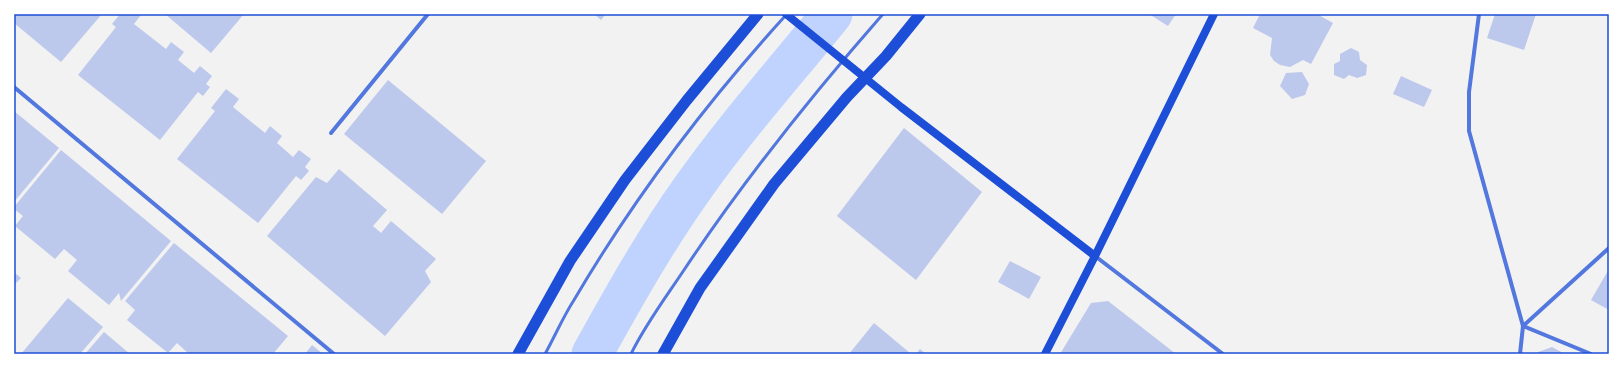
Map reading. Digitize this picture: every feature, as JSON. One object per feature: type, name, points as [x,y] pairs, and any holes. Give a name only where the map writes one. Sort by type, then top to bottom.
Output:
[{"type":"highway","points":[[518,354],[570,261],[626,180],[687,100],[758,14]]},
{"type":"highway","points":[[663,354],[700,288],[774,184],[847,97],[886,56],[920,14]]},
{"type":"main road","points":[[787,14],[901,107],[1095,256]]},
{"type":"main road","points":[[1045,354],[1214,14]]},
{"type":"street","points":[[331,133],[428,14]]},
{"type":"street","points":[[1479,14],[1470,92],[1469,131],[1523,326],[1520,354]]},
{"type":"street","points":[[14,86],[334,354]]},
{"type":"street","points":[[1523,326],[1609,248]]},
{"type":"street","points":[[1095,256],[1223,354]]},
{"type":"street","points":[[1523,326],[1591,354]]},
{"type":"lane","points":[[545,354],[573,301],[663,165],[694,122],[787,14]]},
{"type":"lane","points":[[631,354],[694,256],[747,180],[827,80],[883,14]]},
{"type":"building","points":[[14,14],[102,14],[61,62],[14,23]]},
{"type":"building","points":[[120,14],[141,15],[134,24],[166,49],[171,42],[184,52],[178,60],[194,73],[200,66],[212,76],[206,84],[210,87],[203,96],[198,92],[160,140],[78,75],[116,27],[112,24]]},
{"type":"building","points":[[165,14],[244,14],[211,53]]},
{"type":"building","points":[[594,14],[606,14],[601,20]]},
{"type":"building","points":[[1149,14],[1176,14],[1168,26]]},
{"type":"building","points":[[1260,14],[1317,14],[1333,23],[1311,64],[1303,60],[1290,67],[1280,65],[1274,61],[1270,55],[1272,38],[1253,28]]},
{"type":"building","points":[[1495,14],[1536,14],[1524,50],[1487,38]]},
{"type":"building","points":[[1351,48],[1359,52],[1360,60],[1367,65],[1366,75],[1357,78],[1349,75],[1344,79],[1334,75],[1334,64],[1340,61],[1340,54]]},
{"type":"building","points":[[1302,72],[1309,84],[1305,95],[1292,99],[1280,86],[1286,73]]},
{"type":"building","points":[[1401,76],[1432,90],[1424,107],[1393,94]]},
{"type":"building","points":[[388,80],[486,161],[442,214],[344,134]]},
{"type":"building","points":[[226,89],[239,99],[233,107],[265,133],[270,126],[282,136],[277,143],[293,157],[299,150],[311,159],[305,167],[309,171],[301,180],[296,176],[258,223],[177,159],[215,111],[211,108]]},
{"type":"building","points":[[14,111],[59,148],[14,202]]},
{"type":"building","points":[[904,128],[982,192],[916,280],[837,216]]},
{"type":"building","points":[[61,150],[171,241],[121,301],[119,293],[109,305],[68,271],[77,260],[64,249],[55,259],[15,226],[23,216],[14,209],[14,207]]},
{"type":"building","points":[[339,169],[387,210],[373,226],[381,233],[391,221],[436,259],[425,271],[431,282],[385,336],[267,236],[316,177],[327,183]]},
{"type":"building","points":[[174,243],[288,336],[273,354],[189,354],[177,343],[168,353],[127,320],[135,310],[125,301]]},
{"type":"building","points":[[1010,261],[1041,277],[1029,299],[998,282]]},
{"type":"building","points":[[1609,269],[1609,310],[1591,300]]},
{"type":"building","points":[[14,272],[21,278],[14,285]]},
{"type":"building","points":[[68,298],[103,327],[80,354],[21,354]]},
{"type":"building","points":[[1108,301],[1176,354],[1060,354],[1091,303]]},
{"type":"building","points":[[874,323],[910,353],[849,354]]},
{"type":"building","points":[[104,332],[130,354],[85,354]]},
{"type":"building","points":[[312,345],[323,354],[305,354]]},
{"type":"building","points":[[1552,347],[1565,354],[1538,354],[1538,352]]},
{"type":"building","points":[[920,349],[926,354],[916,354]]},
{"type":"waterway","points":[[592,354],[652,249],[708,166],[832,14]]}]
